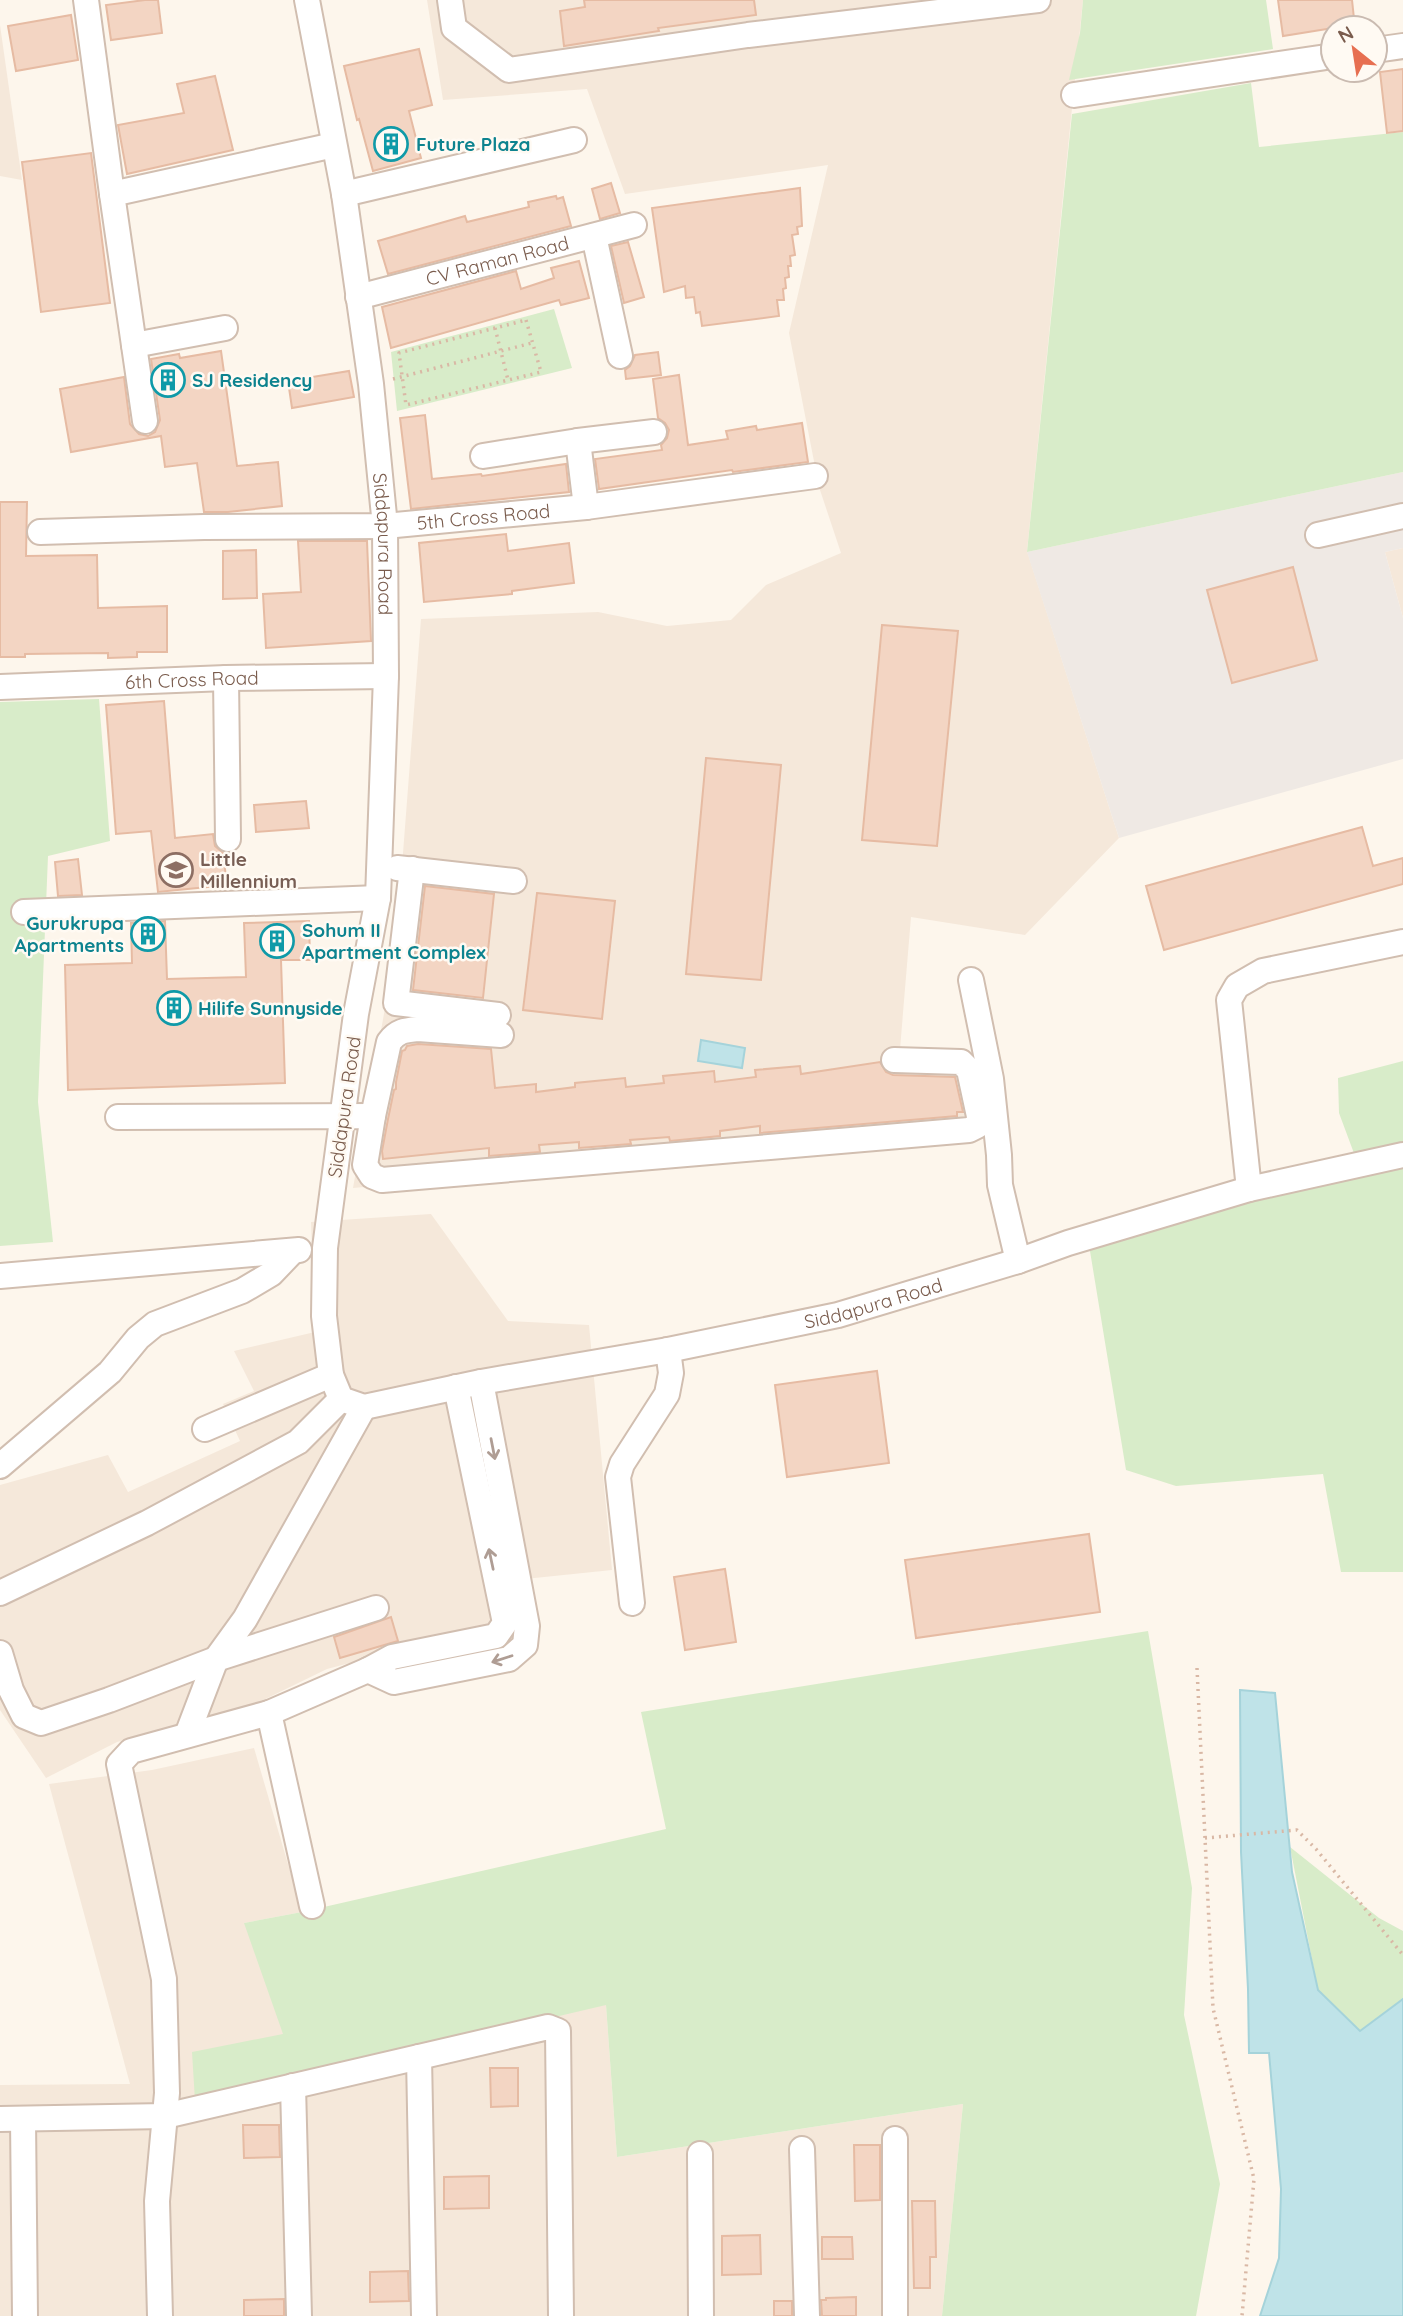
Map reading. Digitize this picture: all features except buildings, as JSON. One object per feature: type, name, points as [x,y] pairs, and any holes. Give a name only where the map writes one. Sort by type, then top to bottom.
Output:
[{"type":"street","points":[[86,0],[145,421]]},
{"type":"street","name":"Siddapura Road","points":[[306,0],[344,194],[371,384],[385,526],[386,676],[378,898],[356,1014],[325,1248],[324,1316],[331,1375],[353,1403],[668,1350],[838,1315],[1249,1189],[1403,1155]]},
{"type":"street","points":[[450,0],[454,28],[509,70],[748,34],[1047,1]]},
{"type":"street","points":[[1074,95],[1319,58]]},
{"type":"street","points":[[344,194],[574,140]]},
{"type":"street","points":[[112,194],[334,145]]},
{"type":"street","name":"CV Raman Road","points":[[358,297],[634,225]]},
{"type":"street","points":[[594,236],[620,356]]},
{"type":"street","points":[[134,345],[225,328]]},
{"type":"street","points":[[483,456],[578,440],[654,432]]},
{"type":"street","points":[[578,440],[586,507]]},
{"type":"street","name":"5th Cross Road","points":[[40,532],[204,527],[385,526],[586,507],[816,477]]},
{"type":"street","points":[[1318,535],[1403,516]]},
{"type":"street","name":"6th Cross Road","points":[[0,687],[226,678],[386,676]]},
{"type":"street","points":[[226,678],[228,839]]},
{"type":"street","points":[[379,865],[514,881]]},
{"type":"street","points":[[412,869],[396,1003],[500,1025],[404,1030],[395,1034],[389,1042],[365,1166],[372,1176],[382,1180],[969,1130],[977,1126],[980,1121],[966,1065],[961,1062],[894,1060]]},
{"type":"street","points":[[24,912],[378,898]]},
{"type":"street","points":[[1249,1189],[1229,1000],[1237,986],[1263,971],[1403,942]]},
{"type":"street","points":[[971,980],[991,1079],[1000,1185],[1018,1261]]},
{"type":"street","points":[[118,1117],[373,1116]]},
{"type":"street","points":[[0,1276],[325,1248]]},
{"type":"street","points":[[0,1466],[110,1372],[138,1338],[155,1324],[242,1291],[271,1274],[293,1251]]},
{"type":"street","points":[[632,1603],[618,1477],[622,1464],[667,1394],[671,1373],[668,1350]]},
{"type":"street","points":[[205,1429],[331,1375]]},
{"type":"street","points":[[368,1670],[394,1682],[509,1659],[525,1645],[527,1626],[481,1382]]},
{"type":"street","points":[[160,2316],[158,2201],[167,2093],[164,1979],[119,1764],[131,1751],[269,1713],[392,1657],[496,1636],[505,1623],[456,1387]]},
{"type":"street","points":[[0,1593],[148,1523],[298,1442],[353,1403]]},
{"type":"street","points":[[187,1735],[216,1659],[245,1619],[353,1403]]},
{"type":"street","points":[[0,1653],[11,1690],[24,1716],[41,1723],[216,1659],[376,1608]]},
{"type":"street","points":[[269,1713],[312,1906]]},
{"type":"street","points":[[24,2316],[12,2119],[165,2116],[548,2026],[558,2031],[562,2316]]},
{"type":"street","points":[[419,2057],[424,2316]]},
{"type":"street","points":[[293,2086],[299,2316]]},
{"type":"street","points":[[895,2139],[895,2316]]},
{"type":"street","points":[[802,2149],[807,2316]]},
{"type":"street","points":[[700,2154],[701,2316]]},
{"type":"path","points":[[526,320],[541,372],[406,405],[399,353],[495,327],[526,320]]},
{"type":"path","points":[[495,327],[508,380]]},
{"type":"path","points":[[402,377],[532,343]]},
{"type":"path","points":[[1197,1668],[1213,2008],[1254,2179],[1242,2316]]},
{"type":"path","points":[[1205,1838],[1297,1830],[1316,1849],[1403,1955]]},
{"type":"shaded area","points":[[427,0],[1083,0],[1027,551],[1119,838],[1025,935],[911,917],[900,1049],[970,1058],[984,1133],[353,1188],[385,1008],[403,853],[421,619],[598,612],[667,626],[731,620],[766,585],[841,553],[819,487],[789,333],[828,165],[625,194],[587,89],[443,100]]},
{"type":"shaded area","points":[[0,25],[22,180],[0,176]]},
{"type":"shaded area","points":[[1403,472],[1403,548],[1385,552],[1403,618],[1403,759],[1119,838],[1027,552]]},
{"type":"shaded area","points":[[1403,548],[1403,618],[1385,552]]},
{"type":"shaded area","points":[[431,1214],[508,1321],[589,1325],[612,1570],[486,1583],[493,1625],[327,1669],[249,1707],[117,1742],[46,1778],[0,1710],[0,1485],[108,1455],[128,1492],[240,1441],[223,1404],[254,1391],[234,1351],[315,1332],[311,1222]]},
{"type":"shaded area","points":[[254,1748],[302,1912],[244,1923],[606,2005],[617,2157],[963,2104],[942,2316],[0,2316],[0,2085],[130,2084],[49,1784],[152,1770]]},
{"type":"green space","points":[[1083,0],[1266,0],[1273,49],[1069,80],[1080,33]]},
{"type":"green space","points":[[1251,83],[1259,147],[1403,132],[1403,472],[1027,552],[1072,114]]},
{"type":"green space","points":[[554,309],[572,368],[397,411],[391,352]]},
{"type":"green space","points":[[99,699],[110,841],[48,856],[38,1102],[53,1242],[0,1246],[0,702]]},
{"type":"green space","points":[[1403,1061],[1403,1572],[1341,1572],[1323,1474],[1176,1486],[1126,1470],[1089,1245],[1355,1156],[1339,1113],[1338,1078]]},
{"type":"green space","points":[[1148,1631],[1192,1888],[1184,2015],[1220,2184],[1196,2316],[942,2316],[963,2104],[617,2157],[606,2005],[195,2101],[192,2052],[283,2034],[244,1923],[666,1829],[641,1712]]},
{"type":"green space","points":[[1290,1847],[1379,1918],[1403,1931],[1403,1999],[1360,2031],[1318,1990]]},
{"type":"water","points":[[701,1040],[745,1048],[742,1068],[698,1061]]},
{"type":"water","points":[[1240,1690],[1275,1693],[1292,1872],[1318,1990],[1360,2031],[1403,1999],[1403,2316],[1260,2316],[1279,2258],[1281,2189],[1269,2053],[1249,2053],[1241,1852]]},
{"type":"place","name":"Future Plaza","points":[[391,144]]},
{"type":"place","name":"SJ Residency","points":[[168,380]]},
{"type":"place","name":"Little Millennium","points":[[176,870]]},
{"type":"place","name":"Gurukrupa Apartments","points":[[148,934]]},
{"type":"place","name":"Sohum II Apartment Complex","points":[[277,941]]},
{"type":"place","name":"Hilife Sunnyside","points":[[174,1008]]}]
